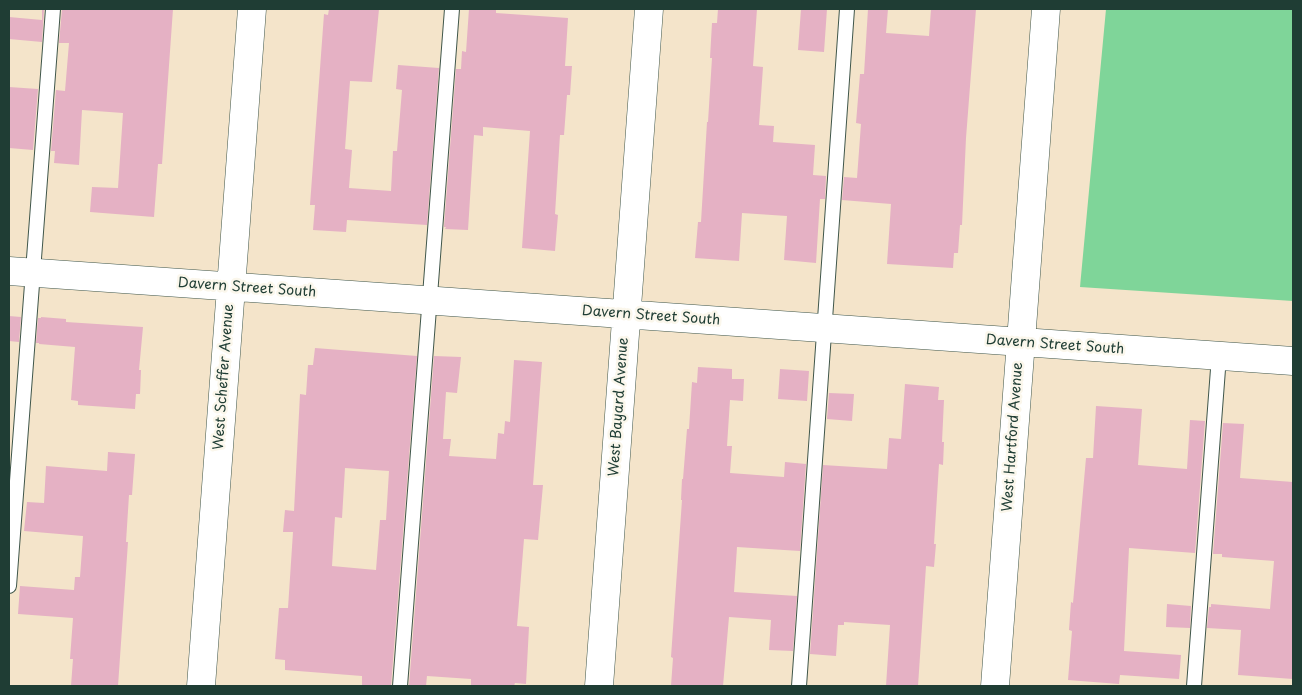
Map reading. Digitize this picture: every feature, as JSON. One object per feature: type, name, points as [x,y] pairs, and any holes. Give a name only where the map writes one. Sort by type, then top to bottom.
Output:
[{"type":"street","name":"West Scheffer Avenue","points":[[202,686],[252,9]]},
{"type":"street","name":"West Bayard Avenue","points":[[599,686],[649,9]]},
{"type":"street","name":"West Hartford Avenue","points":[[995,686],[1046,9]]},
{"type":"street","name":"Davern Street South","points":[[21,272],[1293,361]]},
{"type":"lane","points":[[9,586],[21,272],[53,9]]},
{"type":"lane","points":[[400,686],[452,9]]},
{"type":"lane","points":[[799,686],[847,9]]},
{"type":"lane","points":[[1194,686],[1219,356]]},
{"type":"green space","points":[[1106,9],[1293,9],[1293,301],[1080,287]]},
{"type":"building","points":[[42,9],[44,9],[42,42],[9,39],[9,17],[42,20]]},
{"type":"building","points":[[62,9],[173,9],[162,164],[158,164],[154,217],[90,212],[92,187],[118,188],[123,113],[82,110],[79,165],[54,163],[55,151],[51,151],[56,90],[65,91],[69,43],[59,43]]},
{"type":"building","points":[[329,9],[379,9],[372,82],[350,81],[345,149],[352,150],[349,188],[391,191],[393,151],[397,151],[402,90],[396,89],[398,65],[439,68],[427,225],[347,220],[346,232],[313,230],[315,205],[310,205],[324,14],[328,15]]},
{"type":"building","points":[[469,9],[496,9],[496,13],[568,18],[565,66],[572,66],[570,95],[567,95],[564,135],[560,135],[555,214],[558,215],[555,251],[522,248],[530,131],[483,127],[483,136],[474,135],[468,230],[445,229],[446,227],[444,227],[456,69],[461,69],[462,51],[466,52]]},
{"type":"building","points":[[718,9],[757,9],[753,66],[763,67],[759,125],[774,126],[773,142],[815,145],[813,175],[826,176],[825,199],[820,199],[816,263],[784,260],[787,216],[742,213],[739,261],[695,258],[698,222],[701,222],[712,58],[710,58],[712,23],[717,23]]},
{"type":"building","points":[[801,9],[827,9],[824,52],[798,50]]},
{"type":"building","points":[[868,9],[888,9],[886,33],[929,36],[931,9],[976,9],[966,138],[962,225],[960,225],[958,253],[954,253],[953,268],[887,264],[891,204],[842,200],[844,177],[857,178],[861,124],[856,123],[860,74],[864,74]]},
{"type":"building","points":[[9,87],[38,89],[33,150],[9,148]]},
{"type":"building","points":[[9,316],[21,317],[19,342],[9,341]]},
{"type":"building","points":[[38,318],[66,319],[66,322],[143,327],[139,370],[141,370],[140,394],[136,394],[135,409],[78,405],[78,401],[71,400],[75,347],[36,343]]},
{"type":"building","points":[[315,348],[417,356],[391,686],[362,686],[362,676],[285,670],[285,660],[275,659],[279,608],[288,608],[293,532],[283,532],[285,510],[294,511],[300,394],[306,395],[308,365],[313,365]],"holes":[[[345,468],[389,471],[386,520],[380,520],[376,570],[332,566],[335,517],[342,518]]]},
{"type":"building","points":[[434,356],[461,357],[457,393],[446,392],[443,439],[451,439],[449,456],[496,459],[498,433],[504,434],[505,421],[510,422],[514,360],[542,362],[533,485],[543,485],[538,540],[524,539],[517,626],[529,627],[526,684],[515,683],[514,686],[471,686],[471,679],[427,676],[426,686],[409,686]]},
{"type":"building","points":[[698,367],[732,369],[732,379],[744,379],[743,401],[730,400],[727,446],[732,446],[730,473],[784,477],[785,462],[806,464],[800,551],[737,547],[734,592],[797,596],[793,651],[769,650],[771,620],[729,617],[723,686],[671,686],[673,658],[671,657],[682,479],[687,429],[689,429],[692,382],[697,383]]},
{"type":"building","points":[[780,369],[809,371],[807,401],[778,399]]},
{"type":"building","points":[[905,384],[939,387],[938,400],[944,400],[943,465],[939,464],[934,567],[926,566],[918,686],[886,686],[890,625],[844,622],[844,625],[838,625],[836,656],[810,654],[823,465],[887,469],[889,438],[901,439]]},
{"type":"building","points":[[829,393],[854,394],[852,421],[827,419]]},
{"type":"building","points":[[1096,406],[1142,409],[1138,465],[1187,469],[1190,420],[1205,421],[1195,553],[1129,548],[1124,651],[1181,655],[1179,679],[1120,675],[1119,684],[1068,680],[1072,631],[1069,630],[1071,602],[1073,603],[1086,458],[1093,458]]},
{"type":"building","points":[[1223,423],[1244,424],[1240,478],[1293,482],[1293,679],[1238,675],[1241,630],[1207,628],[1211,604],[1270,609],[1274,561],[1222,557],[1222,554],[1213,554]]},
{"type":"building","points":[[108,452],[135,454],[132,495],[129,495],[126,542],[128,542],[118,686],[71,686],[73,659],[70,659],[73,618],[18,614],[20,586],[74,590],[75,577],[80,577],[83,536],[24,531],[27,502],[44,503],[46,466],[107,471]]},
{"type":"building","points":[[1167,604],[1191,606],[1190,628],[1166,627]]}]
